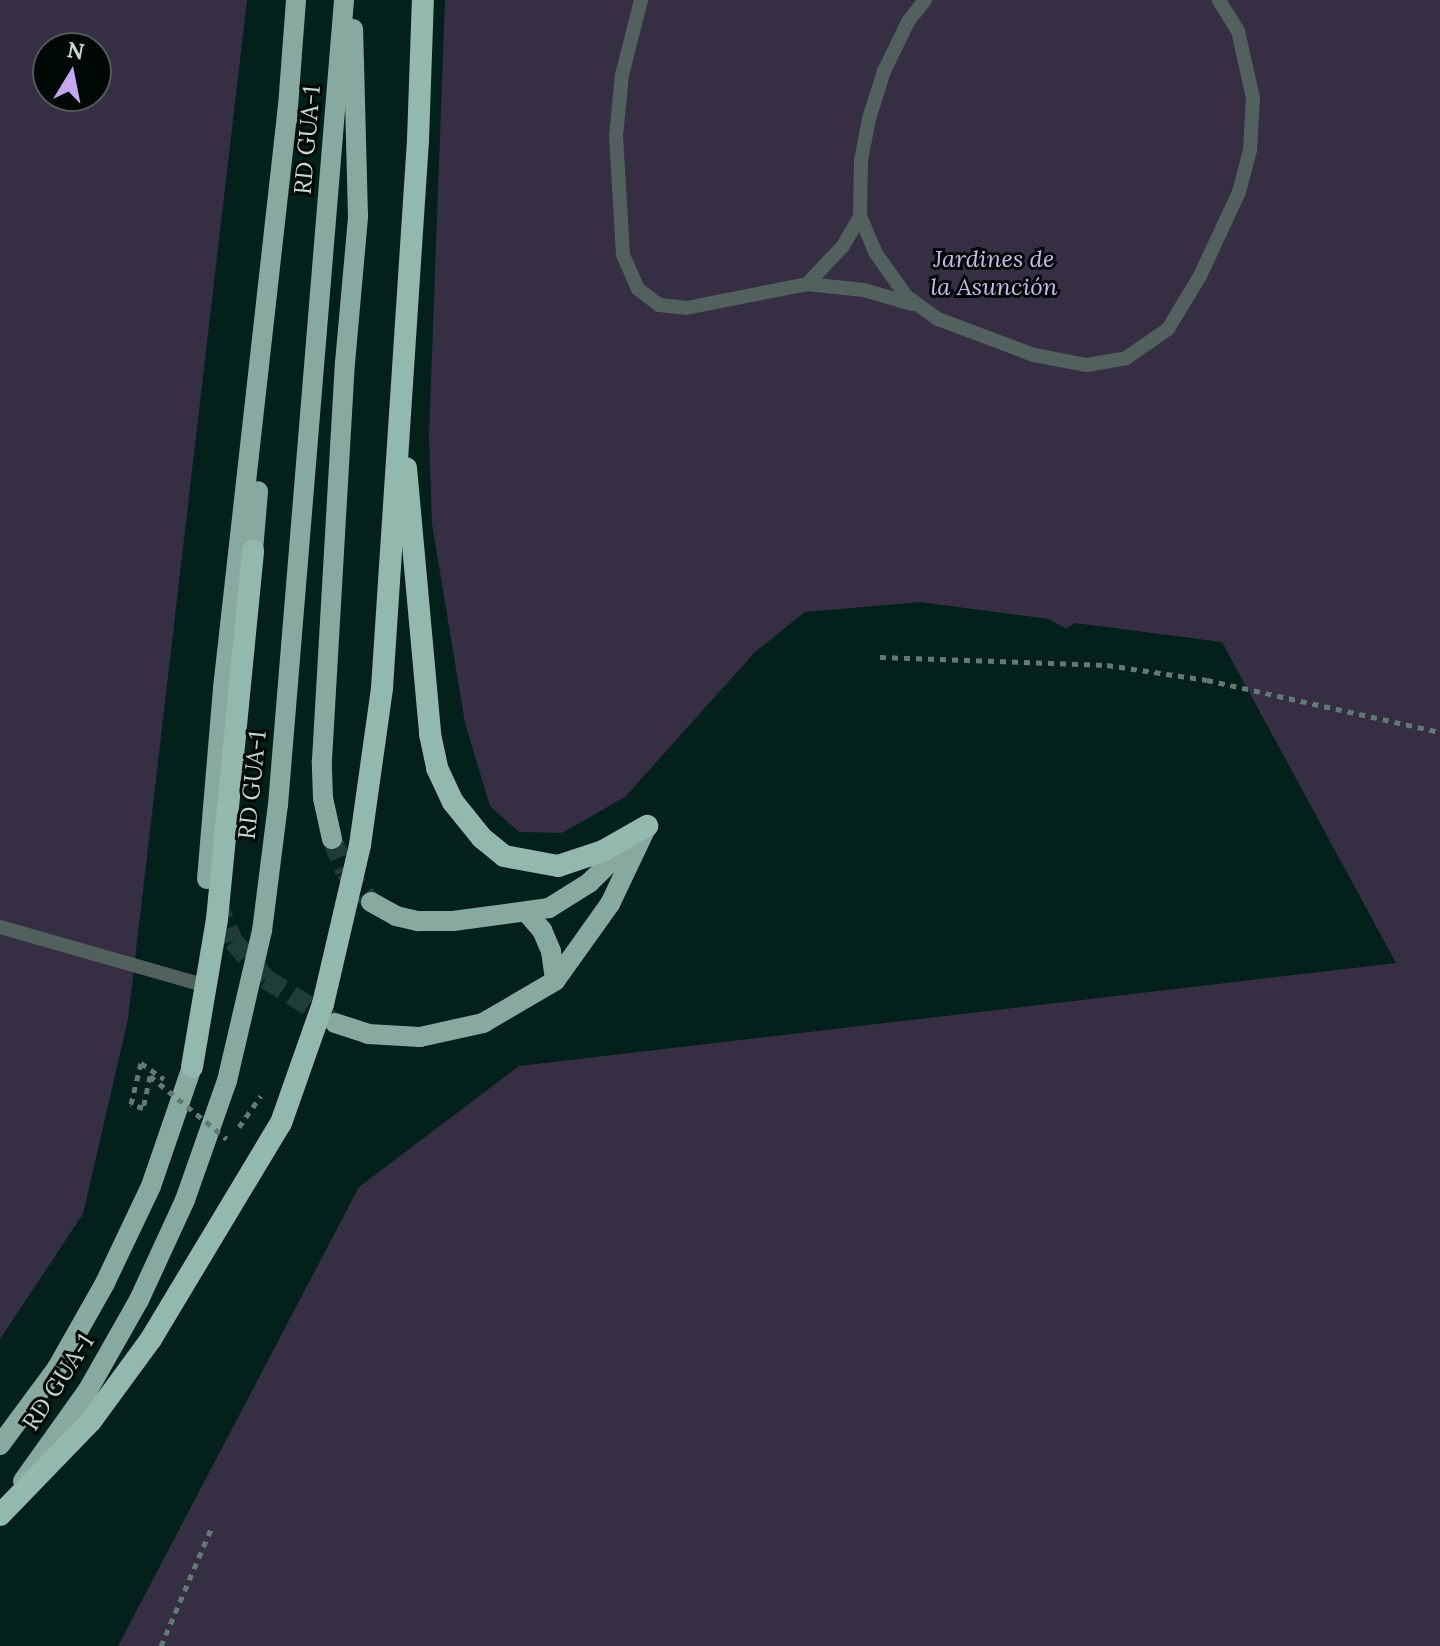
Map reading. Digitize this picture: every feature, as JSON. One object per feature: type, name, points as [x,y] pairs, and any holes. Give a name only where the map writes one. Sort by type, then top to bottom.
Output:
[{"type":"highway","points":[[0,1514],[91,1421],[151,1339],[281,1123],[323,1004],[360,845],[382,688],[423,0]]},
{"type":"highway","points":[[399,406],[430,734],[437,768],[453,802],[482,838],[504,856],[558,866],[603,851],[647,826]]},
{"type":"highway","points":[[192,1067],[217,919],[253,551]]},
{"type":"main road","name":"RD GUA-1","points":[[253,551],[296,0]]},
{"type":"main road","name":"RD GUA-1","points":[[0,1514],[88,1390],[139,1300],[185,1200],[227,1081],[262,931],[282,758],[344,0]]},
{"type":"main road","points":[[332,839],[323,798],[322,760],[345,363],[358,216],[352,0]]},
{"type":"main road","points":[[207,879],[223,688],[288,106]]},
{"type":"main road","points":[[371,902],[396,916],[418,921],[527,913],[549,908],[589,883],[647,826]]},
{"type":"main road","points":[[335,1023],[368,1034],[420,1037],[483,1023],[555,981],[610,904],[647,826]]},
{"type":"main road","points":[[527,913],[542,930],[551,951],[555,981]]},
{"type":"main road","name":"RD GUA-1","points":[[0,1445],[57,1368],[105,1283],[151,1186],[192,1067]]},
{"type":"lane","points":[[641,0],[622,75],[616,136],[623,255],[638,289],[659,305],[686,308],[807,284],[864,290],[918,305]]},
{"type":"lane","points":[[925,0],[908,22],[884,71],[869,119],[861,160],[860,216],[875,252],[906,296],[938,319],[1034,355],[1087,365],[1126,358],[1168,329],[1213,248],[1239,192],[1250,150],[1253,98],[1238,31],[1219,0]]},
{"type":"lane","points":[[807,284],[843,246],[860,216]]},
{"type":"lane","points":[[0,927],[207,986]]},
{"type":"path","points":[[880,657],[1107,665],[1207,680],[1440,732]]},
{"type":"path","points":[[185,1093],[141,1063],[131,1104],[143,1108],[150,1076],[227,1139],[246,1119],[267,1086]]},
{"type":"path","points":[[161,1646],[211,1529]]},
{"type":"green space","points":[[0,0],[247,0],[128,1019],[83,1214],[0,1339]]},
{"type":"green space","name":"Jardines de la Asunción","points":[[445,0],[1440,0],[1440,1646],[118,1646],[359,1187],[519,1066],[1396,963],[1222,642],[1075,623],[1066,629],[1049,619],[920,602],[805,612],[755,652],[625,797],[562,833],[519,832],[490,806],[465,723],[432,524],[429,435]]},
{"type":"tunnel","points":[[332,839],[345,871],[371,902]]},
{"type":"tunnel","points":[[216,901],[233,941],[266,979],[332,1021]]}]
